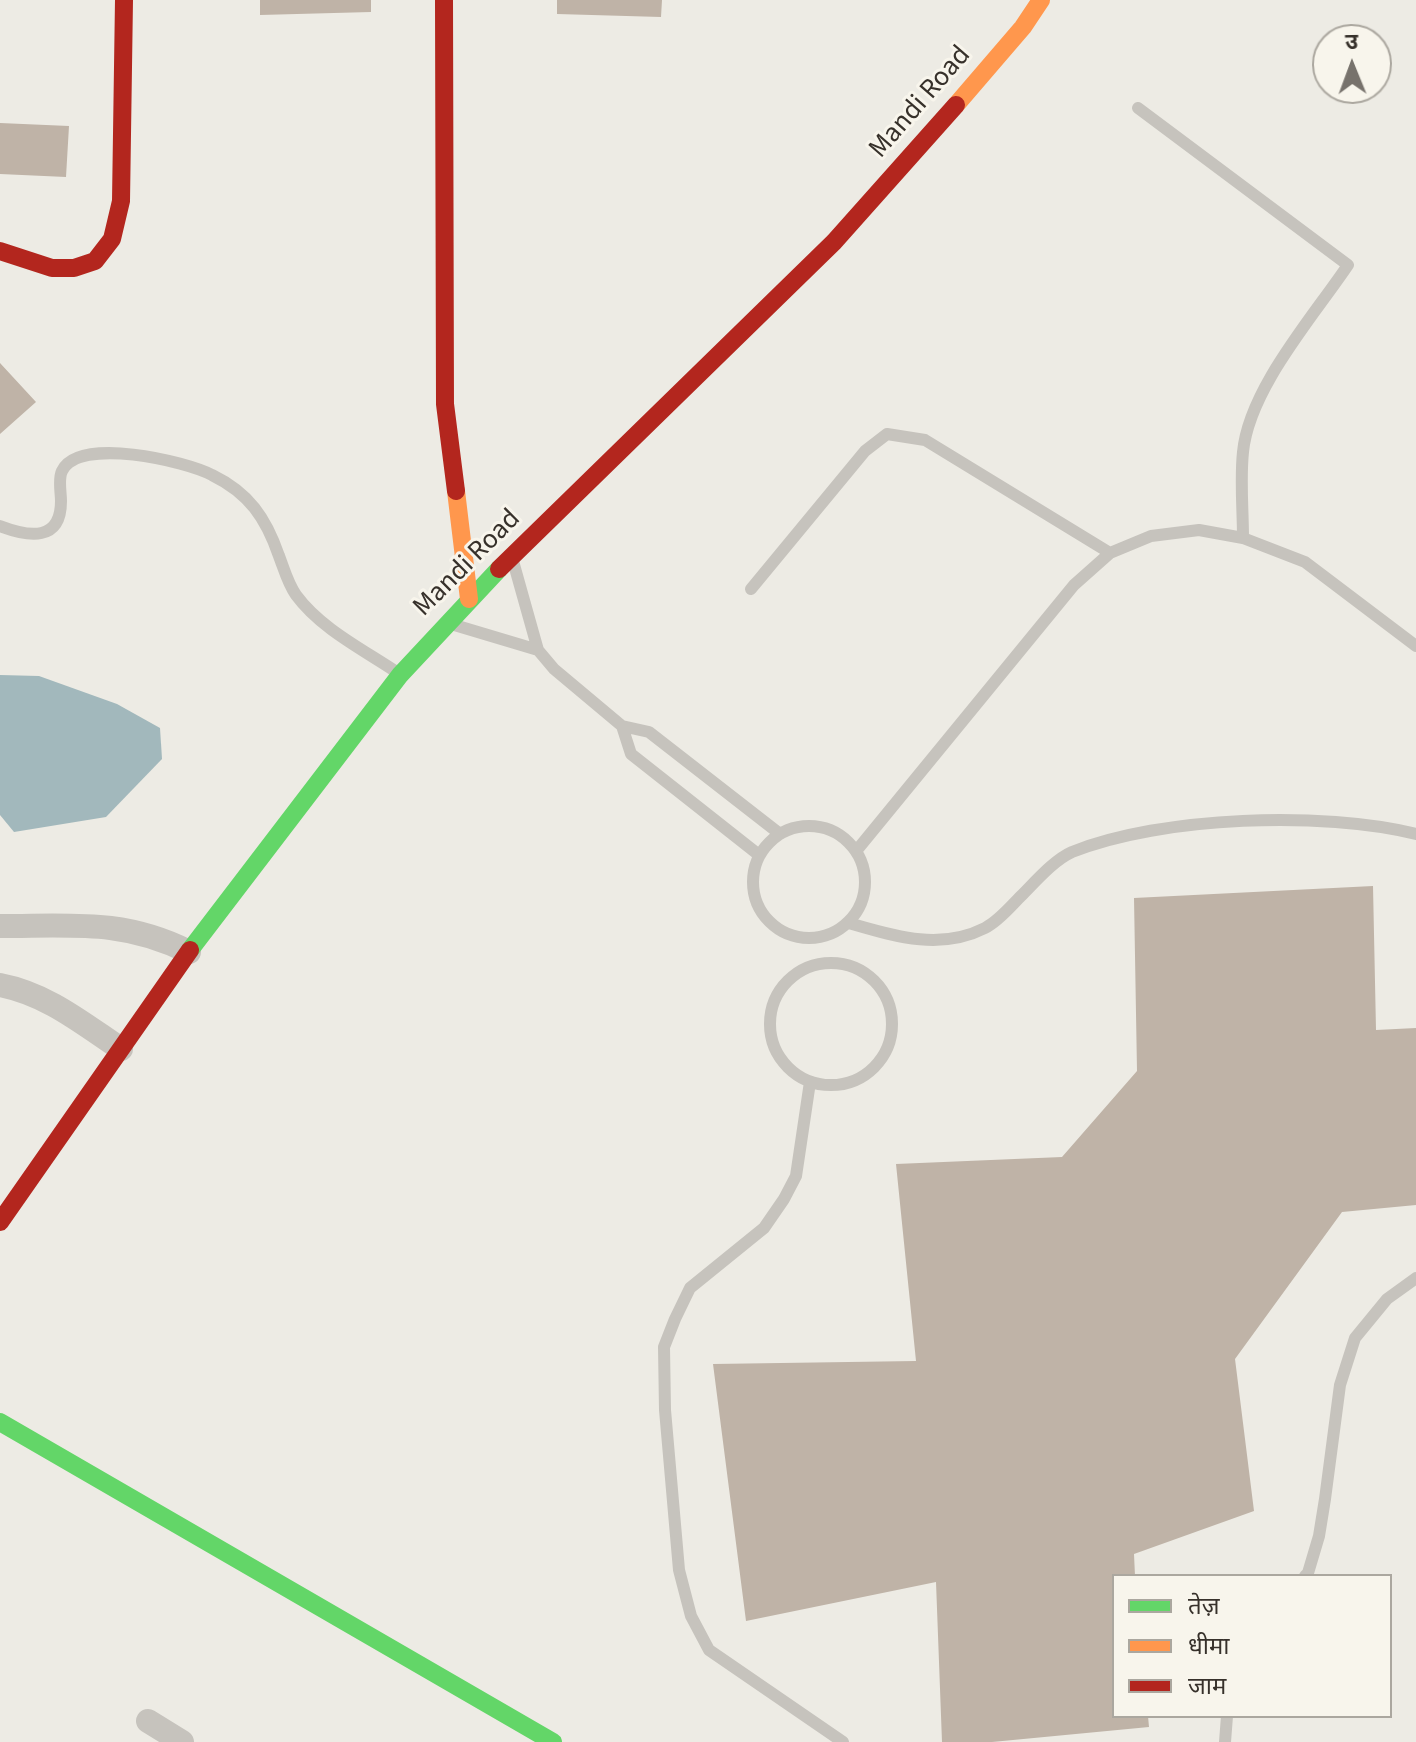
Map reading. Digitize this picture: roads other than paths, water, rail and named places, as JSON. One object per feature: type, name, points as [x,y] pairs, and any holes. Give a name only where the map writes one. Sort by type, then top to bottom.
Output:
[{"type":"street","points":[[0,251],[52,268],[74,268],[95,261],[112,239],[121,201],[124,0]]},
{"type":"street","points":[[444,0],[445,404],[469,599]]},
{"type":"street","name":"Mandi Road","points":[[0,1222],[189,952],[400,675],[469,599],[844,232],[1023,27],[1041,0]]},
{"type":"street","points":[[0,926],[122,928],[152,935],[189,952]]},
{"type":"street","points":[[0,985],[23,989],[52,1002],[121,1049]]},
{"type":"street","points":[[0,1422],[553,1742]]},
{"type":"street","points":[[148,1721],[182,1742]]},
{"type":"lane","points":[[1138,108],[1348,265],[1276,370],[1248,426],[1243,452],[1243,538]]},
{"type":"lane","points":[[751,589],[865,451],[887,434],[925,440],[1110,553]]},
{"type":"lane","points":[[0,526],[25,534],[46,534],[58,523],[61,473],[68,464],[80,458],[128,454],[178,461],[212,475],[246,495],[262,514],[294,593],[326,624],[400,675]]},
{"type":"lane","points":[[857,850],[1074,585],[1110,553],[1151,536],[1199,530],[1243,538],[1305,562],[1416,646]]},
{"type":"lane","points":[[512,558],[538,650],[554,669],[622,726],[649,732],[780,834]]},
{"type":"lane","points":[[448,623],[538,650]]},
{"type":"lane","points":[[622,726],[631,754],[759,855]]},
{"type":"lane","points":[[849,923],[922,941],[966,935],[987,927],[1068,854],[1092,845],[1184,824],[1350,823],[1384,826],[1416,834]]},
{"type":"lane","points":[[807,825],[825,827],[843,836],[857,850],[865,868],[866,888],[860,907],[849,923],[823,937],[797,939],[768,922],[753,894],[752,874],[759,855],[780,834],[807,825]]},
{"type":"lane","points":[[823,937],[824,962]]},
{"type":"lane","points":[[824,962],[858,968],[875,981],[888,999],[893,1019],[891,1041],[882,1060],[852,1082],[831,1086],[810,1082],[791,1071],[771,1041],[769,1020],[774,999],[786,981],[804,968],[824,962]]},
{"type":"lane","points":[[810,1082],[796,1176],[784,1199],[764,1228],[690,1288],[675,1319],[664,1347],[665,1410],[679,1570],[691,1616],[709,1650],[843,1742]]},
{"type":"lane","points":[[1307,1574],[1319,1536],[1340,1385],[1355,1338],[1387,1299],[1416,1278]]},
{"type":"lane","points":[[1225,1742],[1227,1718]]},
{"type":"water","points":[[0,675],[39,676],[117,704],[160,728],[162,759],[106,817],[14,832],[0,815]]}]
